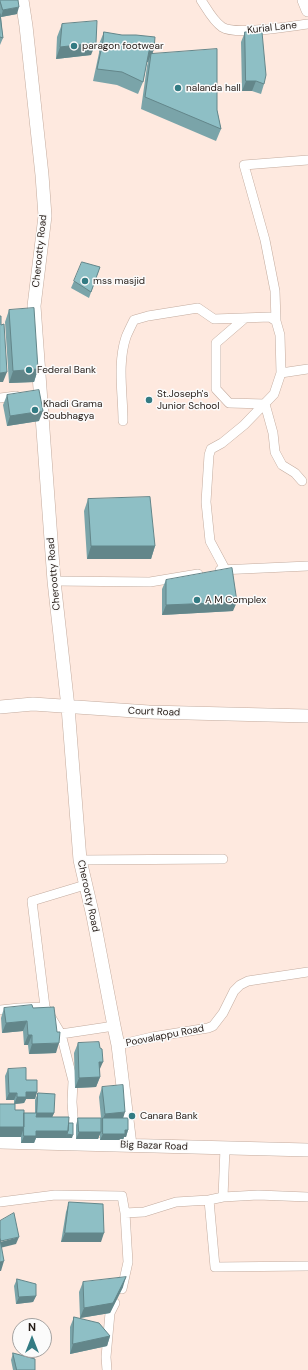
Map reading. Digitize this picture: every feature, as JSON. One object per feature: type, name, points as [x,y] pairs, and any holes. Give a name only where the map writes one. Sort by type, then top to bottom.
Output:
[{"type":"main road","name":"Cherootty Road","points":[[22,0],[26,26],[45,216],[34,306],[34,394],[45,445],[54,581],[68,707],[80,860],[93,916],[118,1045],[130,1145]]},
{"type":"main road","points":[[304,0],[308,10]]},
{"type":"main road","name":"Court Road","points":[[0,707],[33,704],[149,712],[308,716]]},
{"type":"main road","name":"Big Bazar Road","points":[[0,1142],[308,1150]]},
{"type":"street","name":"Kurial Lane","points":[[205,2],[217,23],[224,28],[247,31],[308,24]]},
{"type":"street","points":[[225,569],[210,541],[206,502],[209,454],[211,449],[222,443],[244,425],[274,394],[281,373],[280,335],[276,321],[275,291],[266,247],[244,166],[308,160]]},
{"type":"street","points":[[123,421],[121,378],[123,354],[126,338],[134,320],[148,316],[198,308],[214,320],[270,317],[276,321]]},
{"type":"street","points":[[245,318],[216,343],[216,389],[229,403],[265,404]]},
{"type":"street","points":[[281,373],[308,369]]},
{"type":"street","points":[[0,398],[34,394]]},
{"type":"street","points":[[265,404],[273,432],[275,452],[282,465],[295,473],[302,481]]},
{"type":"street","points":[[54,581],[150,582],[225,569],[308,566]]},
{"type":"street","points":[[80,860],[222,858]]},
{"type":"street","points":[[75,1144],[72,1102],[73,1081],[61,1034],[45,1007],[32,901],[85,885]]},
{"type":"street","name":"Poovalappu Road","points":[[118,1045],[152,1037],[208,1028],[213,1026],[216,1022],[234,991],[240,985],[248,981],[308,972]]},
{"type":"street","points":[[0,1010],[45,1007]]},
{"type":"street","points":[[61,1034],[114,1026]]},
{"type":"street","points":[[223,1197],[225,1148]]},
{"type":"street","points":[[0,1202],[55,1195],[122,1196],[125,1214],[128,1262],[123,1287],[110,1313],[106,1357],[107,1370]]},
{"type":"street","points":[[125,1214],[144,1212],[176,1202],[209,1200],[223,1197],[258,1195],[308,1197]]},
{"type":"street","points":[[209,1200],[215,1267],[308,1266]]},
{"type":"building","points":[[0,0],[18,0],[19,7],[3,10]]},
{"type":"building","points":[[0,14],[3,38],[0,37]]},
{"type":"building","points":[[97,21],[96,43],[60,47],[62,24]]},
{"type":"building","points":[[104,32],[122,35],[155,37],[154,49],[149,51],[143,82],[122,72],[97,69]]},
{"type":"building","points":[[245,32],[262,32],[266,75],[264,84],[256,81],[246,81]]},
{"type":"building","name":"nalanda hall","points":[[217,49],[217,110],[221,129],[145,97],[151,54]]},
{"type":"building","name":"mss masjid","points":[[82,262],[100,267],[91,292],[74,281]]},
{"type":"building","points":[[34,308],[38,369],[13,371],[9,310]]},
{"type":"building","points":[[0,316],[1,325],[4,324],[7,372],[0,373]]},
{"type":"building","points":[[39,390],[43,411],[10,416],[7,395]]},
{"type":"building","points":[[150,497],[155,546],[91,546],[88,499]]},
{"type":"building","name":"A M Complex","points":[[232,568],[237,602],[166,605],[166,580]]},
{"type":"building","points":[[32,1005],[33,1008],[54,1007],[57,1032],[60,1032],[59,1043],[32,1044],[32,1035],[28,1035],[27,1021],[6,1023],[4,1008]]},
{"type":"building","points":[[99,1042],[100,1048],[102,1049],[103,1062],[99,1062],[100,1077],[79,1078],[78,1043]]},
{"type":"building","points":[[26,1068],[26,1080],[37,1080],[37,1092],[26,1092],[26,1097],[17,1097],[17,1093],[9,1093],[8,1069]]},
{"type":"building","points":[[123,1085],[125,1112],[105,1114],[102,1087]]},
{"type":"building","points":[[38,1093],[55,1094],[54,1113],[37,1113]]},
{"type":"building","points":[[0,1104],[15,1104],[15,1110],[24,1110],[24,1127],[0,1127]]},
{"type":"building","points":[[24,1113],[37,1113],[36,1117],[69,1117],[68,1131],[36,1131],[36,1136],[24,1136]]},
{"type":"building","points":[[78,1118],[101,1118],[101,1132],[79,1132]]},
{"type":"building","points":[[103,1118],[128,1118],[128,1130],[125,1130],[125,1134],[103,1134]]},
{"type":"building","points":[[69,1123],[73,1123],[73,1135],[67,1134]]},
{"type":"building","points":[[69,1202],[103,1204],[104,1233],[65,1233]]},
{"type":"building","points":[[14,1213],[19,1237],[1,1241],[0,1221]]},
{"type":"building","points":[[0,1239],[4,1261],[0,1262]]},
{"type":"building","points":[[126,1277],[113,1303],[84,1308],[83,1282]]},
{"type":"building","points":[[17,1279],[36,1284],[36,1296],[19,1297]]},
{"type":"building","points":[[74,1317],[99,1323],[110,1336],[73,1344]]},
{"type":"building","points":[[14,1358],[35,1359],[35,1370],[17,1370]]},
{"type":"place","name":"paragon footwear","points":[[74,46]]},
{"type":"place","name":"nalanda hall","points":[[178,88]]},
{"type":"place","name":"mss masjid","points":[[85,281]]},
{"type":"place","name":"Federal Bank","points":[[29,370]]},
{"type":"place","name":"St.Joseph's Junior School","points":[[149,400]]},
{"type":"place","name":"Khadi Grama Soubhagya","points":[[35,410]]},
{"type":"place","name":"A M Complex","points":[[197,600]]},
{"type":"place","name":"Canara Bank","points":[[132,1116]]}]
